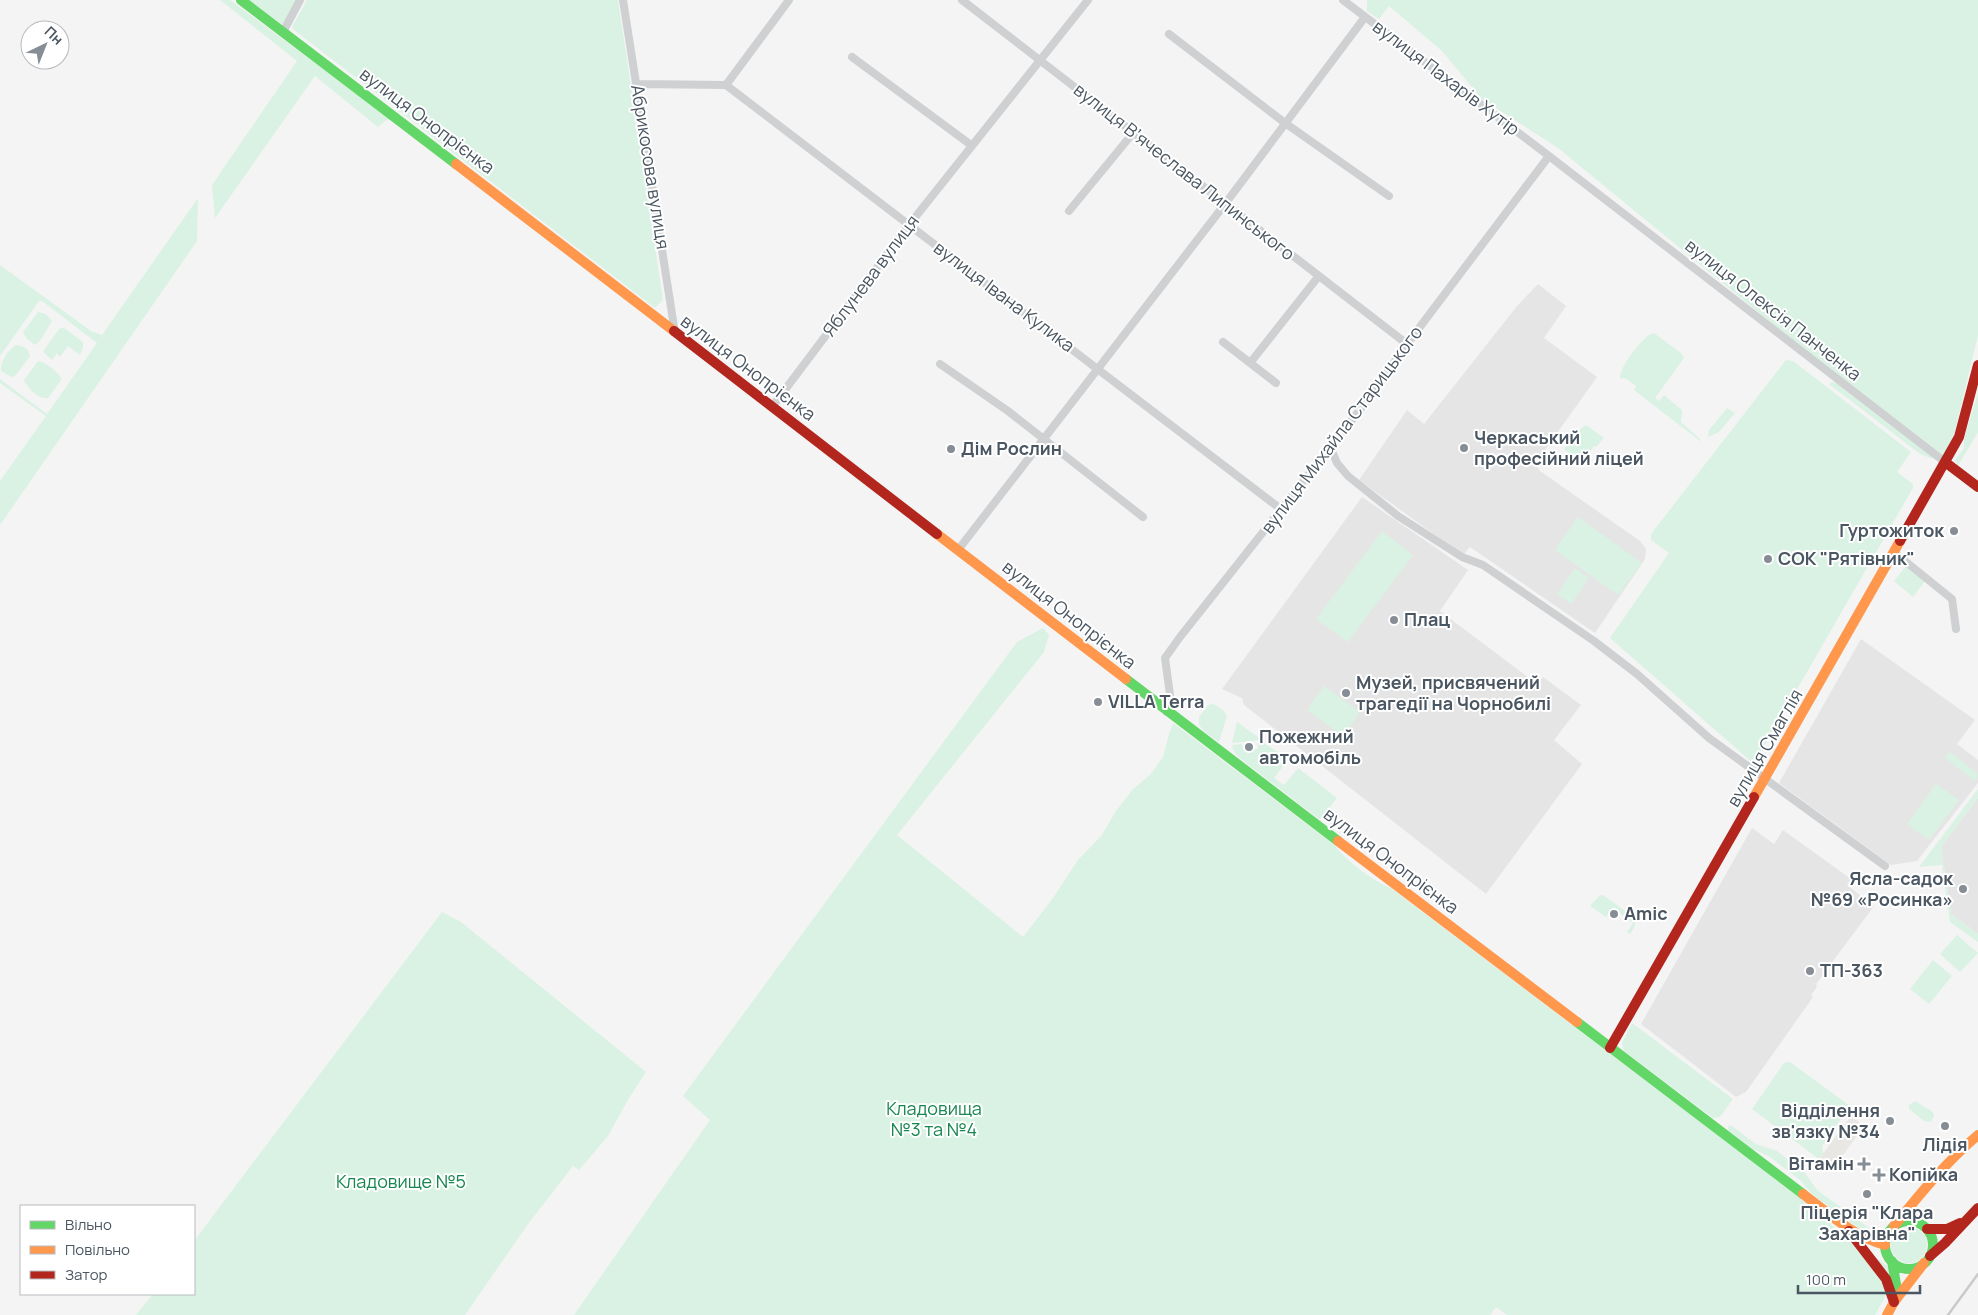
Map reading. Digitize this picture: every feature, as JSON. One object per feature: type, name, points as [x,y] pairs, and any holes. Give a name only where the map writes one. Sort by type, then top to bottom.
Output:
[{"type":"main road","name":"вулиця Онопрієнка","points":[[241,0],[772,406],[1167,712],[1846,1227],[1874,1242],[1885,1245]]},
{"type":"main road","name":"вулиця Смаглія","points":[[1610,1048],[1952,451],[1959,437],[1978,365]]},
{"type":"main road","name":"вулиця Олексія Панченка","points":[[1945,462],[1978,488]]},
{"type":"main road","points":[[1978,1135],[1954,1156],[1918,1195],[1894,1226],[1888,1234],[1885,1245],[1887,1254],[1899,1266],[1908,1269],[1916,1268],[1945,1244],[1978,1208]]},
{"type":"main road","points":[[1927,1229],[1947,1229],[1968,1218]]},
{"type":"main road","points":[[1887,1315],[1894,1302],[1927,1260],[1933,1242],[1927,1229],[1917,1222],[1909,1221],[1894,1226]]},
{"type":"main road","points":[[1846,1227],[1886,1279],[1894,1302]]},
{"type":"main road","points":[[1892,1261],[1896,1284],[1894,1302]]},
{"type":"street","points":[[283,32],[300,0]]},
{"type":"street","name":"Абрикосова вулиця","points":[[624,0],[675,333]]},
{"type":"street","points":[[636,84],[726,85],[789,0]]},
{"type":"street","name":"вулиця Вʼячеслава Липинського","points":[[962,0],[1407,344]]},
{"type":"street","name":"Яблунева вулиця","points":[[772,406],[972,145],[1088,0]]},
{"type":"street","name":"вулиця Пахарів Хутір","points":[[1343,0],[1549,156]]},
{"type":"street","points":[[958,550],[1099,369],[1365,17]]},
{"type":"street","points":[[1169,34],[1285,123],[1388,196]]},
{"type":"street","points":[[852,57],[972,145]]},
{"type":"street","name":"вулиця Івана Кулика","points":[[726,85],[1282,510]]},
{"type":"street","points":[[1069,211],[1133,133]]},
{"type":"street","name":"вулиця Михайла Старицького","points":[[1167,712],[1170,695],[1165,658],[1370,397],[1407,344],[1549,156]]},
{"type":"street","name":"вулиця Олексія Панченка","points":[[1549,156],[1945,462]]},
{"type":"street","points":[[1250,363],[1318,276]]},
{"type":"street","points":[[1223,342],[1276,383]]},
{"type":"street","points":[[940,364],[1001,406],[1143,517]]},
{"type":"street","points":[[1330,449],[1337,463],[1348,476],[1390,511],[1462,557],[1483,565],[1594,641],[1637,674],[1709,738],[1885,866]]},
{"type":"street","points":[[1895,553],[1952,599],[1956,629]]},
{"type":"shaded area","name":"Черкаський професійний ліцей","points":[[1538,284],[1566,306],[1544,338],[1597,377],[1535,464],[1540,471],[1640,541],[1646,549],[1645,559],[1595,633],[1470,547],[1463,555],[1359,480],[1407,410],[1424,424],[1517,306]]},
{"type":"shaded area","points":[[1362,497],[1468,570],[1440,611],[1537,684],[1543,677],[1581,705],[1554,740],[1582,764],[1486,894],[1244,705],[1242,698],[1222,689]]},
{"type":"shaded area","points":[[1861,639],[1975,720],[1957,744],[1978,760],[1978,783],[1917,861],[1891,865],[1779,783]]},
{"type":"shaded area","name":"Ясла-садок №69 «Росинка»","points":[[1978,798],[1978,934],[1951,914],[1941,847]]},
{"type":"shaded area","points":[[1752,828],[1774,844],[1783,830],[1851,879],[1847,885],[1874,906],[1816,984],[1817,987],[1811,995],[1813,997],[1746,1092],[1736,1097],[1641,1024]]},
{"type":"shaded area","points":[[1851,1116],[1864,1126],[1833,1169],[1819,1159]]},
{"type":"green space","points":[[220,0],[230,0],[389,118],[378,127],[315,76],[215,218],[212,185],[297,61]]},
{"type":"green space","points":[[249,0],[297,0],[283,25]]},
{"type":"green space","points":[[307,0],[618,0],[663,300],[655,308],[294,30],[292,27]]},
{"type":"green space","points":[[1367,0],[1978,0],[1978,335],[1953,439],[1946,453],[1943,455],[1780,330],[1558,148],[1482,99],[1442,51],[1389,6],[1379,19],[1367,11]]},
{"type":"green space","points":[[198,198],[197,241],[0,525],[0,481],[46,416],[0,383],[0,379],[47,414],[97,343],[42,301],[39,301],[0,356],[0,265],[91,331],[102,335]]},
{"type":"green space","points":[[38,312],[46,314],[52,321],[40,341],[35,345],[26,338],[23,332]]},
{"type":"green space","points":[[62,328],[83,342],[83,348],[80,355],[68,346],[60,357],[57,353],[52,360],[44,353],[44,350],[59,329]]},
{"type":"green space","points":[[1654,333],[1681,353],[1684,358],[1655,398],[1659,401],[1664,395],[1682,410],[1681,422],[1700,441],[1634,390],[1636,386],[1627,379],[1620,378],[1623,367],[1633,352],[1644,339]]},
{"type":"green space","points":[[16,345],[25,348],[30,356],[16,375],[11,377],[1,371],[1,367],[5,356]]},
{"type":"green space","name":"СОК \"Рятівник\"","points":[[1786,360],[1793,361],[1911,452],[1897,472],[1913,484],[1913,488],[1754,764],[1610,638],[1669,553],[1651,540],[1651,534]]},
{"type":"green space","points":[[38,361],[52,368],[62,379],[48,398],[34,393],[24,380]]},
{"type":"green space","points":[[1833,382],[1839,384],[1931,455],[1933,459],[1920,454],[1829,384]]},
{"type":"green space","points":[[1978,393],[1978,432],[1958,466],[1955,460],[1964,448],[1964,439]]},
{"type":"green space","points":[[1727,408],[1735,413],[1719,432],[1708,437],[1709,430]]},
{"type":"green space","points":[[1586,425],[1604,438],[1596,447],[1594,446],[1582,462],[1564,449],[1578,430]]},
{"type":"green space","points":[[1578,517],[1642,563],[1618,595],[1555,550]]},
{"type":"green space","points":[[1382,531],[1413,555],[1348,642],[1316,619]]},
{"type":"green space","points":[[1906,566],[1925,581],[1913,597],[1894,581]]},
{"type":"green space","points":[[1575,568],[1589,578],[1571,604],[1557,594]]},
{"type":"green space","name":"Кладовища №3 та №4","points":[[1043,628],[1049,635],[1044,652],[897,835],[1023,937],[1053,898],[1078,860],[1102,835],[1116,811],[1133,789],[1150,775],[1163,757],[1173,723],[1333,844],[1360,870],[1392,889],[1822,1214],[1837,1231],[1865,1253],[1870,1253],[1889,1267],[1891,1286],[1875,1315],[1507,1315],[1496,1307],[1490,1315],[574,1315],[710,1120],[683,1096],[1017,642]]},
{"type":"green space","points":[[1324,686],[1360,712],[1343,736],[1307,710]]},
{"type":"green space","points":[[1214,704],[1224,711],[1227,716],[1219,742],[1199,725],[1199,717],[1208,705]]},
{"type":"green space","points":[[1237,722],[1262,740],[1232,743]]},
{"type":"green space","points":[[1263,742],[1288,760],[1274,778],[1284,785],[1298,768],[1337,798],[1322,818],[1319,819],[1246,763],[1235,753],[1232,745],[1242,744],[1243,750],[1258,749],[1257,743]]},
{"type":"green space","points":[[1950,752],[1978,774],[1975,781],[1945,758]]},
{"type":"green space","points":[[1936,784],[1959,800],[1929,840],[1907,824]]},
{"type":"green space","points":[[1978,789],[1978,798],[1941,847],[1951,914],[1978,934],[1978,942],[1950,922],[1942,865],[1919,867]]},
{"type":"green space","points":[[1603,895],[1635,918],[1635,926],[1630,934],[1627,932],[1633,923],[1613,908],[1606,917],[1590,906],[1599,896]]},
{"type":"green space","name":"Кладовище №5","points":[[442,912],[461,922],[646,1072],[608,1136],[579,1170],[573,1166],[528,1224],[465,1315],[136,1315],[152,1295],[195,1295],[195,1240]]},
{"type":"green space","points":[[1957,935],[1978,953],[1960,972],[1940,954]]},
{"type":"green space","points":[[1933,960],[1952,976],[1929,1004],[1910,989]]},
{"type":"green space","points":[[1632,1023],[1733,1099],[1720,1117],[1713,1118],[1624,1051],[1622,1043]]},
{"type":"green space","points":[[1790,1062],[1850,1106],[1822,1146],[1823,1153],[1819,1159],[1752,1109],[1784,1063]]},
{"type":"green space","points":[[1915,1101],[1933,1112],[1934,1116],[1931,1122],[1924,1121],[1909,1109],[1909,1105]]},
{"type":"green space","points":[[1728,1126],[1732,1126],[1756,1144],[1777,1151],[1805,1173],[1817,1190],[1876,1233],[1874,1238],[1867,1235],[1812,1194],[1800,1180],[1770,1157],[1753,1149],[1728,1130]]},
{"type":"green space","points":[[1909,1227],[1916,1228],[1922,1232],[1926,1238],[1926,1252],[1922,1258],[1916,1262],[1909,1263],[1902,1262],[1896,1258],[1892,1252],[1891,1245],[1892,1238],[1896,1232],[1902,1228]]},
{"type":"railway","points":[[1948,1315],[1978,1274]]},
{"type":"traffic: fast","points":[[241,0],[456,164]]},
{"type":"traffic: fast","points":[[1126,679],[1338,841]]},
{"type":"traffic: fast","points":[[1577,1022],[1803,1194]]},
{"type":"traffic: fast","points":[[1909,1221],[1918,1223],[1926,1228],[1931,1236],[1933,1245],[1931,1254],[1926,1262],[1918,1267],[1909,1269],[1900,1267],[1892,1262],[1887,1254],[1885,1245],[1887,1236],[1892,1228],[1900,1223],[1909,1221]]},
{"type":"traffic: fast","points":[[1892,1261],[1896,1284],[1894,1301]]},
{"type":"traffic: slow","points":[[456,164],[674,331]]},
{"type":"traffic: slow","points":[[937,534],[1126,679]]},
{"type":"traffic: slow","points":[[1754,797],[1900,541]]},
{"type":"traffic: slow","points":[[1338,841],[1577,1022]]},
{"type":"traffic: slow","points":[[1894,1226],[1944,1167],[1978,1135]]},
{"type":"traffic: slow","points":[[1803,1194],[1852,1230],[1885,1245]]},
{"type":"traffic: slow","points":[[1887,1315],[1894,1302],[1924,1263]]},
{"type":"traffic: jam","points":[[674,331],[937,534]]},
{"type":"traffic: jam","points":[[1900,541],[1959,437],[1978,365]]},
{"type":"traffic: jam","points":[[1945,462],[1978,487]]},
{"type":"traffic: jam","points":[[1610,1048],[1754,797]]},
{"type":"traffic: jam","points":[[1930,1256],[1978,1208]]},
{"type":"traffic: jam","points":[[1927,1229],[1947,1229],[1960,1223]]},
{"type":"traffic: jam","points":[[1849,1231],[1886,1279],[1894,1302]]},
{"type":"place","name":"Черкаський професійний ліцей","points":[[1464,448]]},
{"type":"place","name":"Дім Рослин","points":[[951,449]]},
{"type":"place","name":"Гуртожиток","points":[[1954,531]]},
{"type":"place","name":"СОК \"Рятівник\"","points":[[1768,559]]},
{"type":"place","name":"Плац","points":[[1394,620]]},
{"type":"place","name":"Музей, присвячений трагедії на Чорнобилі","points":[[1346,693]]},
{"type":"place","name":"VILLA Terra","points":[[1098,702]]},
{"type":"place","name":"Пожежний автомобіль","points":[[1249,747]]},
{"type":"place","name":"Ясла-садок №69 «Росинка»","points":[[1963,889]]},
{"type":"place","name":"Amic","points":[[1614,914]]},
{"type":"place","name":"ТП-363","points":[[1810,971]]},
{"type":"place","name":"Відділення зв'язку №34","points":[[1890,1121]]},
{"type":"place","name":"Лідія","points":[[1945,1126]]},
{"type":"place","name":"Вітамін","points":[[1864,1164]]},
{"type":"place","name":"Копійка","points":[[1879,1175]]},
{"type":"place","name":"Піцерія \"Клара Захарівна\"","points":[[1867,1194]]}]
